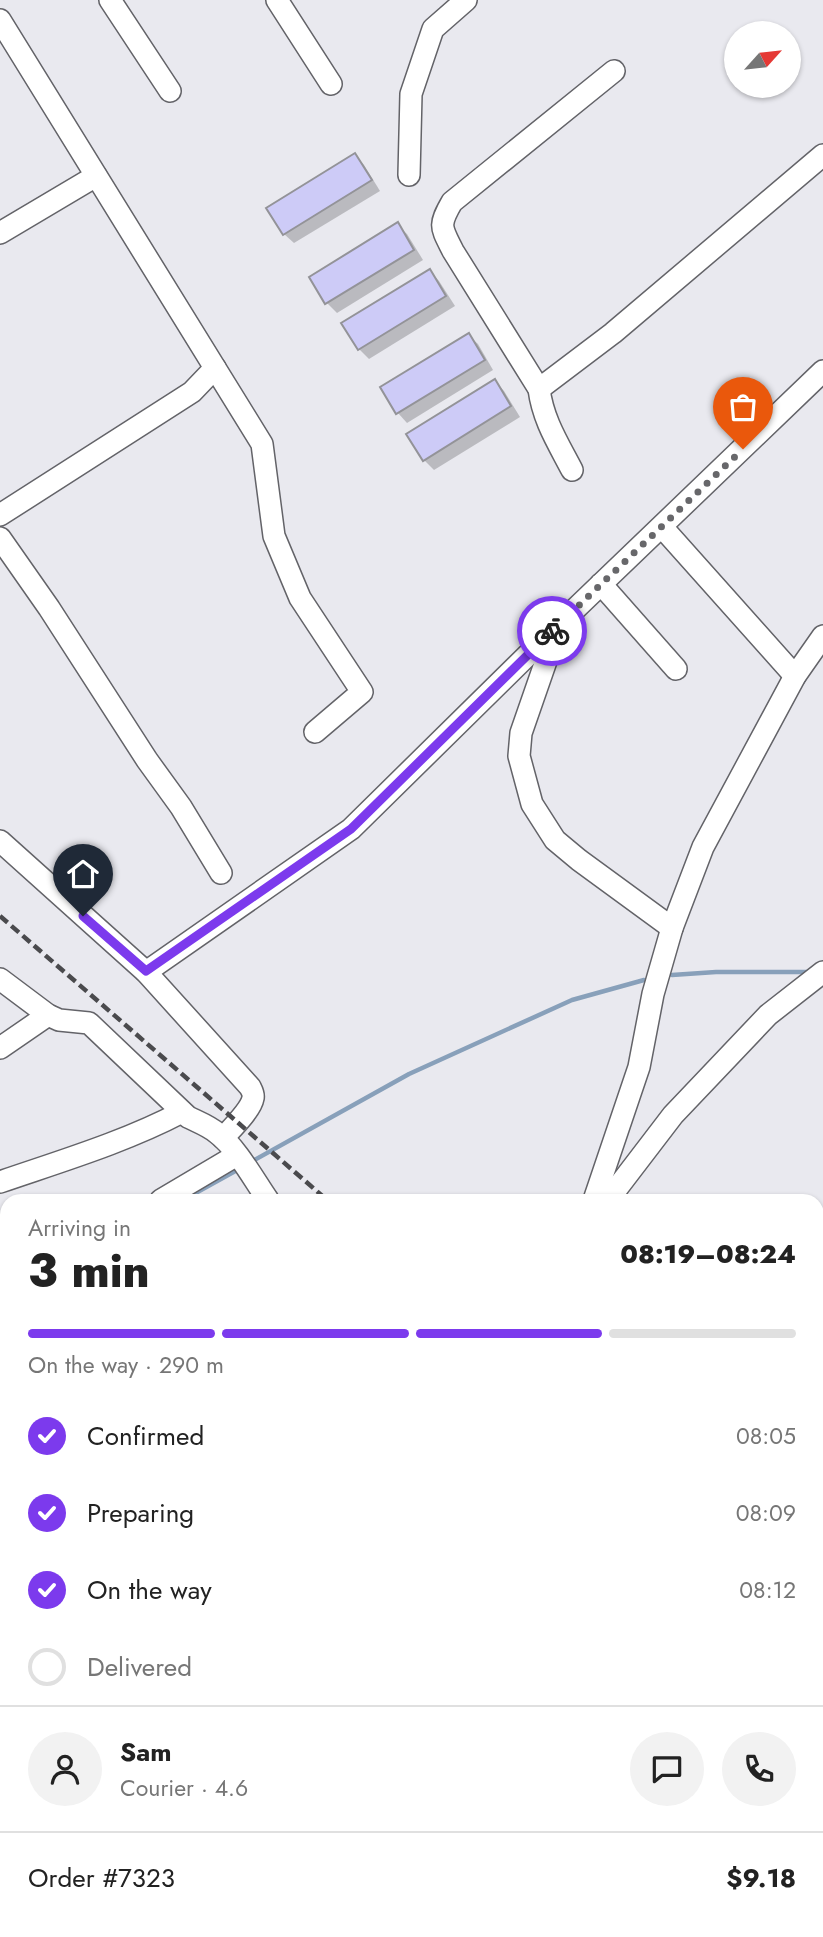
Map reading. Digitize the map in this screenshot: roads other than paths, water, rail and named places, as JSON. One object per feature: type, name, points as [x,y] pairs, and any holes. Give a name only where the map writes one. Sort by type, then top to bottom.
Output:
[{"type":"street","points":[[110,0],[170,91]]},
{"type":"street","points":[[277,0],[331,85]]},
{"type":"street","points":[[410,175],[411,94],[433,29],[466,0]]},
{"type":"street","points":[[0,20],[262,444],[274,536],[300,598],[362,692],[315,732]]},
{"type":"street","points":[[572,470],[545,419],[539,389],[453,251],[442,229],[443,218],[452,202],[614,71]]},
{"type":"street","points":[[539,389],[613,333],[823,155]]},
{"type":"street","points":[[0,233],[96,176]]},
{"type":"street","points":[[0,515],[192,392],[215,368]]},
{"type":"street","points":[[146,971],[351,829],[545,637],[823,371]]},
{"type":"street","points":[[662,527],[795,676]]},
{"type":"street","points":[[0,538],[181,807],[221,873]]},
{"type":"street","points":[[601,584],[676,669]]},
{"type":"street","points":[[596,1194],[639,1066],[653,994],[672,928],[704,847],[795,676],[823,636]]},
{"type":"street","points":[[545,637],[546,661],[521,733],[519,756],[532,804],[555,840],[672,928]]},
{"type":"street","points":[[0,841],[146,971],[250,1087],[254,1094],[246,1111],[223,1138]]},
{"type":"street","points":[[613,1194],[673,1115],[768,1015],[823,972]]},
{"type":"street","points":[[0,979],[48,1015],[59,1020],[89,1023],[182,1112],[223,1138],[264,1194]]},
{"type":"street","points":[[0,1048],[48,1015]]},
{"type":"street","points":[[0,1182],[104,1145],[182,1112]]},
{"type":"street","points":[[171,1194],[237,1156]]},
{"type":"waterway","points":[[672,975],[812,972]]},
{"type":"waterway","points":[[249,1163],[409,1074],[572,1000],[644,980]]},
{"type":"waterway","points":[[194,1194],[239,1169]]},
{"type":"railway","points":[[0,916],[320,1194]]}]
